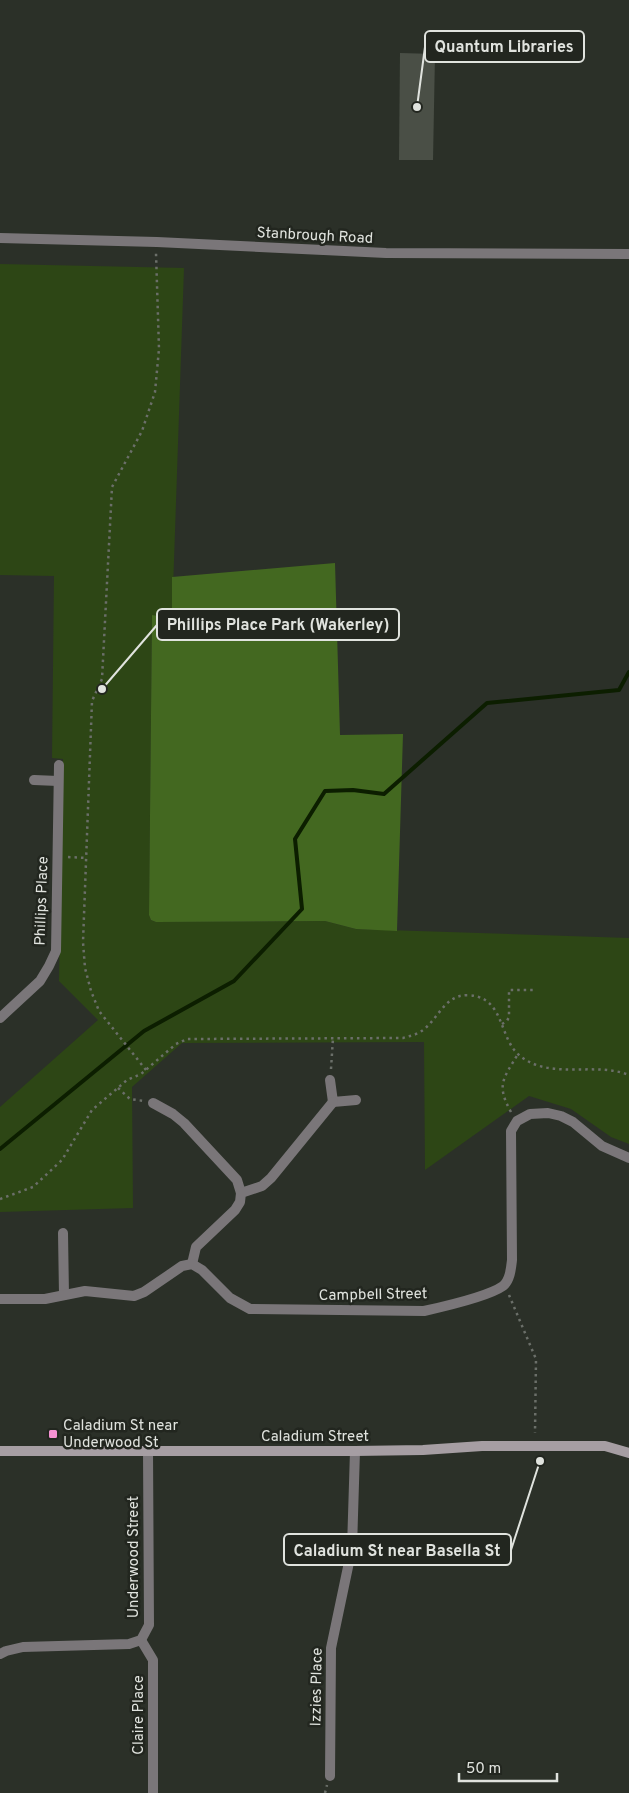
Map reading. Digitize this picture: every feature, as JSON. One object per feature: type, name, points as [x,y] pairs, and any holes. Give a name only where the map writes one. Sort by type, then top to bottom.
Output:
[{"type":"street","name":"Stanbrough Road","points":[[0,238],[157,242],[386,253],[629,254]]},
{"type":"street","name":"Phillips Place","points":[[0,1018],[40,981],[56,951],[58,765]]},
{"type":"street","points":[[34,780],[58,781]]},
{"type":"street","points":[[330,1080],[333,1102]]},
{"type":"street","points":[[241,1193],[262,1186],[271,1178],[333,1102],[356,1100]]},
{"type":"street","points":[[0,1299],[45,1299],[85,1291],[134,1296],[144,1292],[182,1266],[192,1264],[196,1247],[235,1210],[240,1202],[241,1193],[237,1180],[184,1123],[173,1114],[153,1103]]},
{"type":"street","points":[[504,1285],[510,1274],[512,1260],[511,1131],[518,1122],[530,1114],[548,1113],[561,1116],[573,1122],[602,1146],[629,1158]]},
{"type":"street","points":[[63,1233],[64,1295]]},
{"type":"street","name":"Campbell Street","points":[[192,1264],[202,1270],[230,1298],[250,1309],[424,1311],[493,1291],[504,1285]]},
{"type":"street","name":"Caladium Street","points":[[0,1451],[355,1451],[423,1450],[482,1446],[605,1446],[629,1453]]},
{"type":"street","name":"Underwood Street","points":[[0,1654],[6,1650],[23,1646],[129,1644],[141,1640],[149,1625],[148,1450]]},
{"type":"street","name":"Izzies Place","points":[[330,1776],[331,1648],[352,1548],[355,1451]]},
{"type":"street","name":"Claire Place","points":[[141,1640],[152,1660],[153,1793]]},
{"type":"path","points":[[146,1070],[99,1011],[85,968],[83,942],[92,701],[102,679],[112,487],[142,431],[155,392],[159,349],[156,275],[157,242]]},
{"type":"path","points":[[57,857],[86,858]]},
{"type":"path","points":[[502,1024],[509,1017],[509,990],[535,990]]},
{"type":"path","points":[[0,1199],[33,1187],[62,1160],[92,1110],[127,1080],[141,1074],[176,1044],[187,1039],[403,1038],[418,1033],[430,1024],[450,1001],[460,996],[482,998],[492,1007],[518,1054],[534,1065],[553,1069],[616,1070],[629,1075]]},
{"type":"path","points":[[330,1080],[333,1038]]},
{"type":"path","points":[[518,1054],[504,1076],[502,1088],[503,1097],[518,1122]]},
{"type":"path","points":[[118,1088],[130,1099],[153,1103]]},
{"type":"path","points":[[504,1285],[536,1359],[535,1434]]},
{"type":"green space","points":[[0,264],[184,268],[172,619],[152,615],[149,915],[151,920],[156,922],[325,921],[356,929],[629,938],[629,1144],[611,1137],[571,1109],[529,1096],[425,1170],[424,1042],[182,1043],[132,1087],[133,1208],[0,1212],[0,1107],[98,1020],[59,981],[63,759],[52,758],[54,576],[0,575]]},
{"type":"green space","points":[[335,563],[340,735],[403,734],[397,931],[356,929],[325,921],[156,922],[151,920],[149,915],[152,615],[172,618],[172,577]]},
{"type":"building","points":[[400,53],[435,54],[433,160],[399,160]]},
{"type":"waterway","points":[[0,1149],[144,1031],[234,981],[302,909],[295,839],[325,791],[353,790],[384,794],[487,703],[619,690],[629,672]]},
{"type":"place","name":"Quantum Libraries","points":[[417,107]]},
{"type":"place","name":"Phillips Place Park (Wakerley)","points":[[102,689]]},
{"type":"place","name":"Caladium St near Underwood St","points":[[53,1434]]},
{"type":"place","name":"Caladium St near Basella St","points":[[540,1461]]}]
